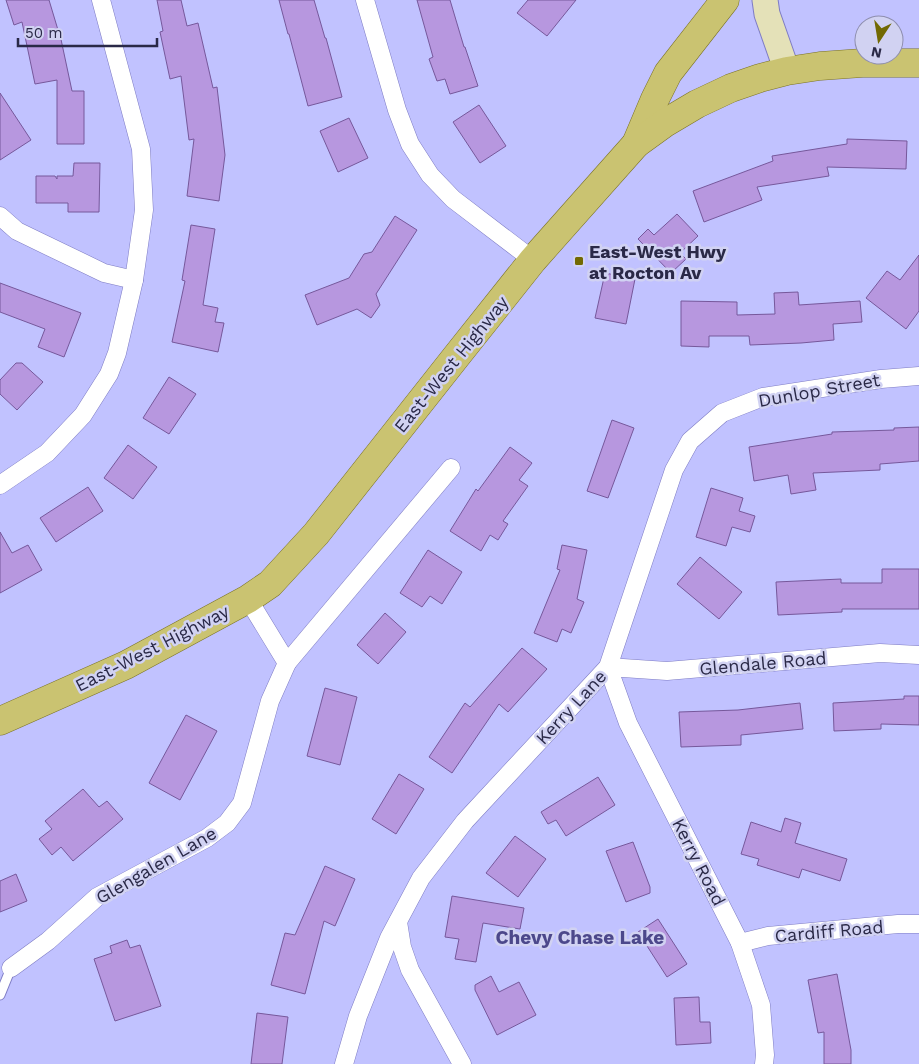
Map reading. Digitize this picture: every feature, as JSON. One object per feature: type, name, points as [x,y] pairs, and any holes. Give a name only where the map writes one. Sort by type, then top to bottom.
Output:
[{"type":"main road","points":[[636,144],[668,74],[725,0]]},
{"type":"main road","points":[[764,0],[787,71]]},
{"type":"main road","name":"East-West Highway","points":[[0,722],[126,665],[248,599],[270,584],[316,534],[533,260],[636,144],[665,123],[730,88],[787,71],[862,63],[919,63]]},
{"type":"street","points":[[0,485],[47,453],[83,415],[109,374],[117,353],[134,280],[144,210],[142,150],[101,0]]},
{"type":"street","points":[[365,0],[397,110],[415,152],[430,175],[453,199],[533,260]]},
{"type":"street","points":[[0,216],[18,231],[104,273],[134,280]]},
{"type":"street","name":"Dunlop Street","points":[[722,413],[763,396],[881,378],[919,376]]},
{"type":"street","name":"Kerry Lane","points":[[344,1064],[358,1016],[389,938],[421,878],[465,821],[608,667],[674,470],[690,441],[722,413]]},
{"type":"street","points":[[248,599],[287,663],[451,468]]},
{"type":"street","name":"Glendale Road","points":[[608,667],[667,671],[880,653],[919,655]]},
{"type":"street","name":"Glengalen Lane","points":[[11,968],[48,941],[97,896],[206,838],[227,823],[242,803],[270,701],[287,663]]},
{"type":"street","name":"Kerry Road","points":[[608,667],[628,723],[740,943],[761,1005],[764,1064]]},
{"type":"street","points":[[398,922],[402,947],[410,970],[462,1064]]},
{"type":"street","name":"Cardiff Road","points":[[740,943],[768,936],[898,924],[919,924]]},
{"type":"lane","points":[[0,995],[11,968]]},
{"type":"building","points":[[6,0],[49,0],[59,30],[72,91],[84,91],[84,144],[57,144],[57,80],[35,84],[22,22],[14,25]]},
{"type":"building","points":[[157,0],[181,0],[187,26],[198,23],[213,88],[217,87],[225,155],[219,201],[187,196],[194,139],[189,140],[181,76],[170,79],[160,32],[163,31]]},
{"type":"building","points":[[279,0],[314,0],[342,97],[308,106]]},
{"type":"building","points":[[417,0],[450,0],[478,86],[450,94],[445,79],[437,81],[429,59],[433,57]]},
{"type":"building","points":[[528,0],[576,0],[547,36],[517,13]]},
{"type":"building","points":[[0,93],[31,140],[0,160]]},
{"type":"building","points":[[479,105],[506,146],[480,163],[453,122]]},
{"type":"building","points":[[349,118],[368,158],[338,172],[320,131]]},
{"type":"building","points":[[847,139],[907,141],[906,169],[827,167],[829,176],[757,187],[762,200],[704,222],[693,191],[773,161],[772,156],[847,144]]},
{"type":"building","points":[[74,163],[100,163],[99,212],[68,212],[68,203],[36,203],[36,176],[55,176],[57,179],[57,176],[73,176]]},
{"type":"building","points":[[677,214],[698,236],[680,253],[686,259],[671,273],[638,239],[648,229],[654,235]]},
{"type":"building","points":[[395,216],[417,230],[376,294],[380,305],[371,318],[357,309],[317,325],[305,295],[349,278],[364,254],[372,252]]},
{"type":"building","points":[[191,225],[215,229],[203,305],[218,308],[215,322],[224,323],[218,352],[172,342],[185,281],[182,280]]},
{"type":"building","points":[[919,255],[919,311],[906,329],[866,298],[887,271],[900,280]]},
{"type":"building","points":[[605,273],[635,279],[626,324],[595,318]]},
{"type":"building","points":[[0,283],[81,313],[64,357],[38,347],[45,329],[0,312]]},
{"type":"building","points":[[798,292],[799,305],[860,301],[862,322],[833,324],[834,340],[750,345],[749,336],[709,336],[709,347],[681,346],[681,301],[737,302],[737,315],[775,314],[774,293]]},
{"type":"building","points":[[16,363],[22,363],[43,382],[17,410],[0,394],[0,380]]},
{"type":"building","points":[[169,377],[196,394],[169,434],[143,418]]},
{"type":"building","points":[[612,420],[634,428],[608,498],[587,491]]},
{"type":"building","points":[[919,427],[919,461],[880,464],[880,470],[813,473],[816,490],[791,494],[788,475],[754,481],[749,447],[832,434],[832,432],[894,430],[894,428]]},
{"type":"building","points":[[128,445],[157,467],[133,499],[104,478]]},
{"type":"building","points":[[510,447],[532,463],[519,480],[528,486],[503,521],[508,524],[498,540],[490,535],[481,551],[450,531],[476,489],[478,491]]},
{"type":"building","points":[[88,487],[103,511],[56,542],[40,518]]},
{"type":"building","points":[[711,488],[743,498],[739,511],[755,516],[750,532],[732,527],[726,546],[696,537]]},
{"type":"building","points":[[0,532],[12,553],[28,545],[42,570],[0,593]]},
{"type":"building","points":[[562,545],[587,550],[577,599],[584,602],[571,633],[562,629],[557,642],[534,633],[560,570],[557,569]]},
{"type":"building","points":[[428,550],[462,572],[442,604],[430,596],[422,607],[400,593]]},
{"type":"building","points":[[700,557],[742,592],[719,619],[677,584]]},
{"type":"building","points":[[882,569],[919,569],[919,609],[842,609],[842,612],[778,615],[776,582],[841,579],[841,583],[882,583]]},
{"type":"building","points":[[385,613],[406,632],[378,664],[357,645]]},
{"type":"building","points":[[522,648],[547,669],[508,712],[499,704],[452,773],[429,757],[465,703],[470,707]]},
{"type":"building","points":[[325,688],[357,697],[340,765],[307,756]]},
{"type":"building","points":[[904,696],[919,696],[919,725],[881,724],[881,729],[834,731],[833,703],[904,699]]},
{"type":"building","points":[[800,703],[803,729],[741,735],[741,745],[681,747],[679,712],[738,710]]},
{"type":"building","points":[[186,715],[217,731],[180,800],[149,783]]},
{"type":"building","points":[[399,774],[424,789],[396,834],[372,819]]},
{"type":"building","points":[[598,777],[615,805],[566,836],[556,820],[548,824],[541,812]]},
{"type":"building","points":[[83,789],[99,807],[107,801],[123,819],[73,861],[61,847],[52,855],[39,839],[52,829],[45,821]]},
{"type":"building","points":[[785,818],[801,823],[795,843],[847,859],[840,881],[802,869],[799,878],[757,865],[759,859],[741,854],[751,822],[781,832]]},
{"type":"building","points":[[515,836],[546,859],[518,897],[486,873]]},
{"type":"building","points":[[633,842],[650,887],[650,893],[626,902],[606,851]]},
{"type":"building","points":[[325,866],[355,879],[335,926],[324,921],[305,994],[271,985],[285,933],[295,935]]},
{"type":"building","points":[[16,874],[27,901],[0,912],[0,881]]},
{"type":"building","points":[[452,896],[524,908],[520,929],[483,923],[476,962],[455,959],[459,939],[445,937]]},
{"type":"building","points":[[658,919],[687,964],[667,977],[638,932]]},
{"type":"building","points":[[127,940],[130,948],[140,945],[161,1006],[115,1021],[94,959],[112,953],[110,946]]},
{"type":"building","points":[[837,974],[851,1050],[851,1064],[824,1064],[824,1032],[818,1033],[808,980]]},
{"type":"building","points":[[491,976],[499,992],[519,982],[536,1015],[497,1035],[475,990],[475,985]]},
{"type":"building","points":[[699,997],[700,1022],[710,1022],[711,1043],[676,1045],[674,998]]},
{"type":"building","points":[[257,1013],[288,1017],[282,1064],[251,1064]]},
{"type":"place","name":"East-West Hwy at Rocton Av","points":[[579,261]]},
{"type":"district","name":"Chevy Chase Lake","points":[[580,937]]}]
